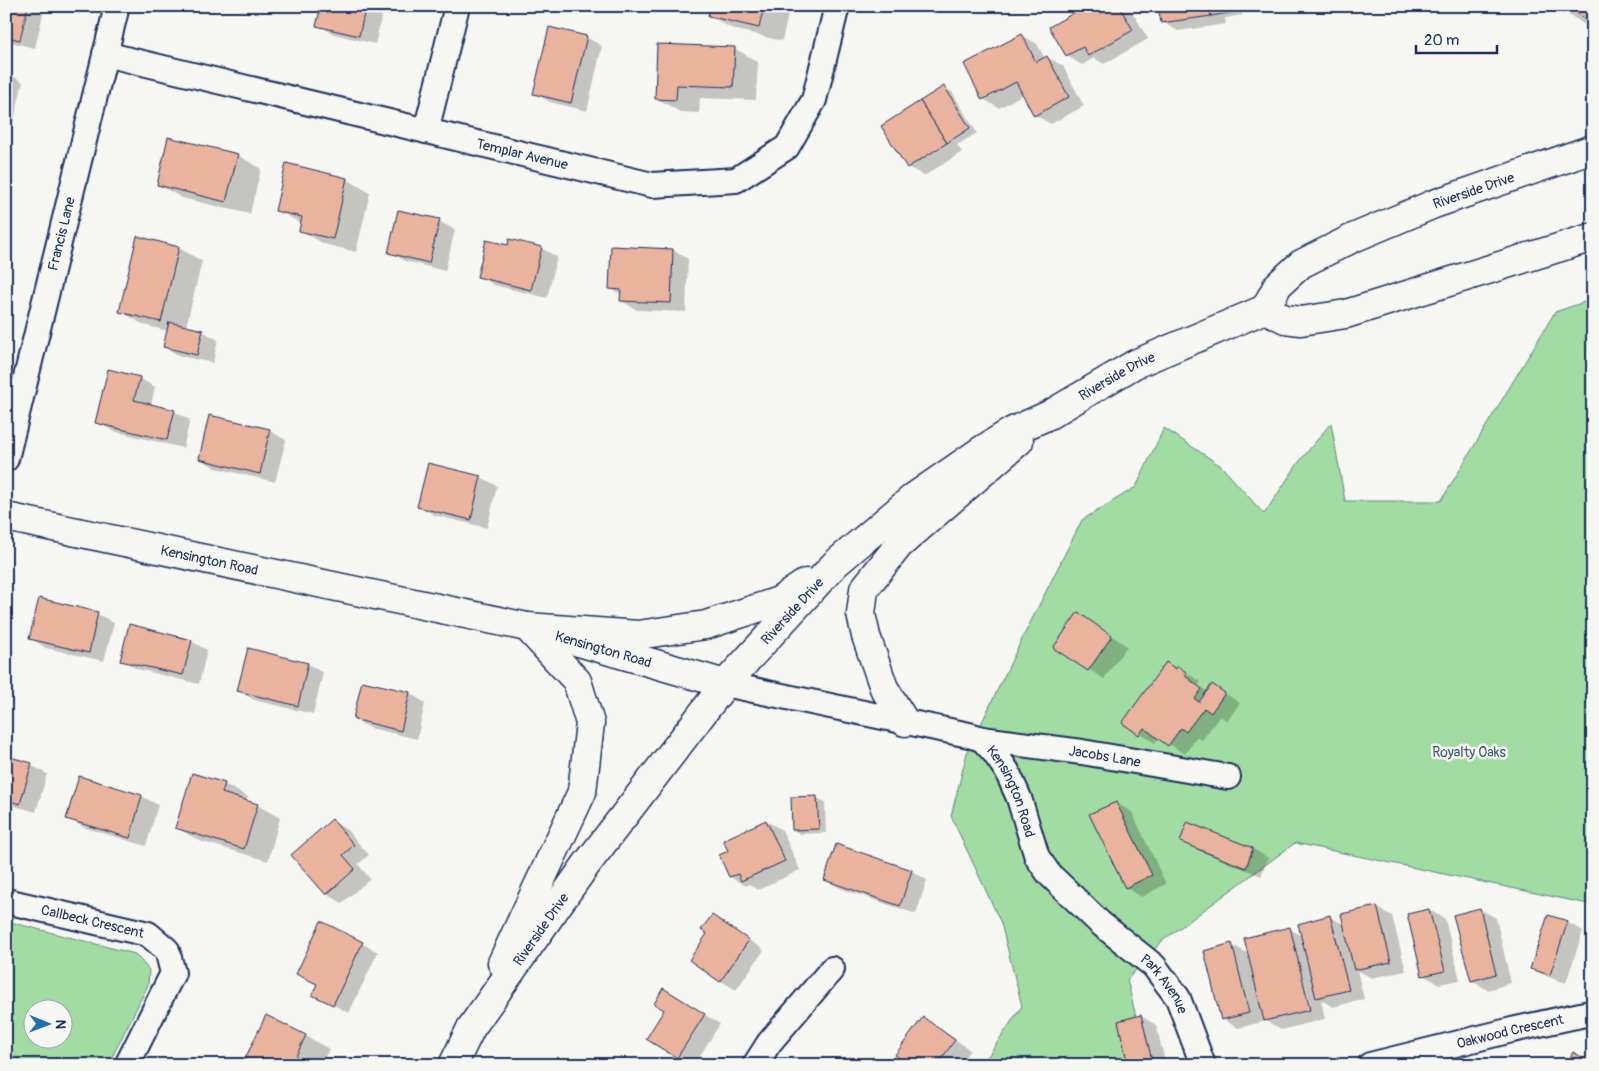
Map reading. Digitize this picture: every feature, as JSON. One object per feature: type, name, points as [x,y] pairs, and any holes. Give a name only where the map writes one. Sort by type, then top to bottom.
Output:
[{"type":"main road","name":"Riverside Drive","points":[[453,1065],[471,1028],[586,865],[725,684],[834,564],[914,497],[947,473],[1013,431],[1049,415],[1135,364],[1265,309],[1278,285],[1302,264],[1353,238],[1434,204],[1593,149]]},
{"type":"main road","points":[[1265,309],[1285,319],[1301,321],[1346,314],[1593,238]]},
{"type":"main road","points":[[905,722],[884,688],[866,636],[861,614],[864,589],[899,546],[1049,415]]},
{"type":"main road","name":"Kensington Road","points":[[6,517],[527,627],[725,684]]},
{"type":"main road","points":[[527,627],[638,635],[706,625],[779,601],[834,564]]},
{"type":"main road","points":[[471,1028],[582,792],[590,723],[577,681],[527,627]]},
{"type":"street","name":"Francis Lane","points":[[6,460],[117,6]]},
{"type":"street","points":[[426,131],[457,6]]},
{"type":"street","name":"Templar Avenue","points":[[105,54],[652,185],[736,180],[787,147],[814,100],[837,6]]},
{"type":"street","name":"Kensington Road","points":[[725,684],[982,739],[1007,771],[1019,798],[1037,857],[1062,888],[1100,923]]},
{"type":"street","name":"Jacobs Lane","points":[[982,739],[1082,752],[1228,777]]},
{"type":"street","name":"Callbeck Crescent","points":[[6,901],[148,934],[166,950],[173,974],[127,1065]]},
{"type":"street","name":"Park Avenue","points":[[1100,923],[1154,966],[1178,998],[1203,1065]]},
{"type":"street","points":[[755,1065],[768,1043],[832,969]]},
{"type":"street","name":"Oakwood Crescent","points":[[1370,1065],[1512,1030],[1585,1014],[1593,1015]]},
{"type":"green space","name":"Royalty Oaks","points":[[1593,299],[1593,905],[1295,843],[1162,941],[1127,980],[1148,1065],[982,1065],[1022,1006],[1001,923],[951,816],[967,753],[1082,520],[1136,487],[1164,428],[1221,466],[1264,514],[1299,462],[1331,423],[1345,501],[1441,501],[1555,312]]},
{"type":"green space","points":[[6,921],[135,954],[149,970],[148,985],[108,1065],[6,1065]]},
{"type":"building","points":[[6,6],[28,6],[20,40],[6,37]]},
{"type":"building","points":[[321,6],[366,6],[359,36],[316,26]]},
{"type":"building","points":[[710,6],[764,6],[759,28],[708,16]]},
{"type":"building","points":[[1086,6],[1119,6],[1133,30],[1088,56],[1083,47],[1066,56],[1049,27]]},
{"type":"building","points":[[1158,6],[1209,6],[1211,16],[1161,23]]},
{"type":"building","points":[[1209,6],[1234,6],[1235,12],[1211,16]]},
{"type":"building","points":[[1553,6],[1593,6],[1593,25],[1569,7],[1563,14]]},
{"type":"building","points":[[549,27],[587,36],[571,103],[533,94]]},
{"type":"building","points":[[1022,34],[1036,62],[1047,56],[1069,97],[1034,116],[1016,82],[982,100],[964,64]]},
{"type":"building","points":[[657,44],[735,47],[733,87],[677,85],[676,100],[655,99]]},
{"type":"building","points":[[944,86],[970,128],[947,143],[920,101]]},
{"type":"building","points":[[920,101],[947,143],[907,168],[881,126]]},
{"type":"building","points":[[168,137],[238,154],[226,202],[157,185]]},
{"type":"building","points":[[286,163],[347,178],[333,239],[299,231],[302,217],[275,211]]},
{"type":"building","points":[[398,210],[440,219],[429,263],[388,253]]},
{"type":"building","points":[[137,236],[179,247],[161,322],[119,312]]},
{"type":"building","points":[[509,239],[542,247],[531,290],[477,277],[486,240],[508,245]]},
{"type":"building","points":[[611,246],[673,249],[671,303],[620,301],[621,290],[609,289]]},
{"type":"building","points":[[169,322],[203,330],[197,355],[163,347]]},
{"type":"building","points":[[108,369],[140,377],[134,400],[175,410],[167,440],[95,423]]},
{"type":"building","points":[[209,415],[270,429],[260,474],[199,459]]},
{"type":"building","points":[[428,463],[481,476],[471,520],[417,507]]},
{"type":"building","points":[[39,598],[98,612],[89,653],[29,639]]},
{"type":"building","points":[[1078,612],[1112,636],[1088,671],[1053,648]]},
{"type":"building","points":[[129,624],[192,640],[183,675],[120,661]]},
{"type":"building","points":[[248,648],[308,663],[298,706],[237,691]]},
{"type":"building","points":[[1166,662],[1176,669],[1178,666],[1186,672],[1184,675],[1202,689],[1195,699],[1199,702],[1212,684],[1225,693],[1211,713],[1204,708],[1186,732],[1181,728],[1168,746],[1144,728],[1139,735],[1122,723]]},
{"type":"building","points":[[362,681],[410,692],[401,731],[353,719]]},
{"type":"building","points":[[6,756],[32,763],[20,804],[6,800]]},
{"type":"building","points":[[192,773],[225,783],[222,793],[258,804],[244,849],[175,828]]},
{"type":"building","points":[[79,776],[142,795],[130,838],[66,819]]},
{"type":"building","points":[[817,796],[819,829],[792,830],[791,797]]},
{"type":"building","points":[[1116,802],[1152,875],[1125,888],[1089,814]]},
{"type":"building","points":[[332,819],[354,845],[343,855],[355,869],[326,895],[291,855]]},
{"type":"building","points":[[766,820],[785,861],[741,881],[738,874],[729,877],[719,855],[728,851],[723,840]]},
{"type":"building","points":[[1187,822],[1253,848],[1246,868],[1180,842]]},
{"type":"building","points":[[836,844],[912,870],[900,906],[824,880]]},
{"type":"building","points":[[1377,906],[1391,962],[1354,970],[1341,914]]},
{"type":"building","points":[[1480,908],[1496,974],[1471,981],[1453,915]]},
{"type":"building","points":[[1429,909],[1445,971],[1422,976],[1407,914]]},
{"type":"building","points":[[712,915],[749,940],[720,982],[689,960],[707,934],[701,930]]},
{"type":"building","points":[[1330,915],[1349,990],[1316,998],[1298,924]]},
{"type":"building","points":[[1548,915],[1568,921],[1550,975],[1530,969]]},
{"type":"building","points":[[321,921],[363,942],[333,1005],[312,995],[317,984],[296,974]]},
{"type":"building","points":[[1290,927],[1310,1010],[1264,1021],[1244,938]]},
{"type":"building","points":[[1232,943],[1249,1013],[1221,1020],[1204,951]]},
{"type":"building","points":[[663,988],[705,1014],[677,1058],[646,1039],[664,1010],[654,1004]]},
{"type":"building","points":[[266,1015],[306,1035],[292,1065],[242,1065]]},
{"type":"building","points":[[1141,1015],[1153,1065],[1128,1065],[1118,1021]]},
{"type":"building","points":[[923,1017],[955,1040],[937,1065],[909,1065],[895,1055]]},
{"type":"building","points":[[1573,1052],[1593,1064],[1593,1065],[1566,1065]]}]
